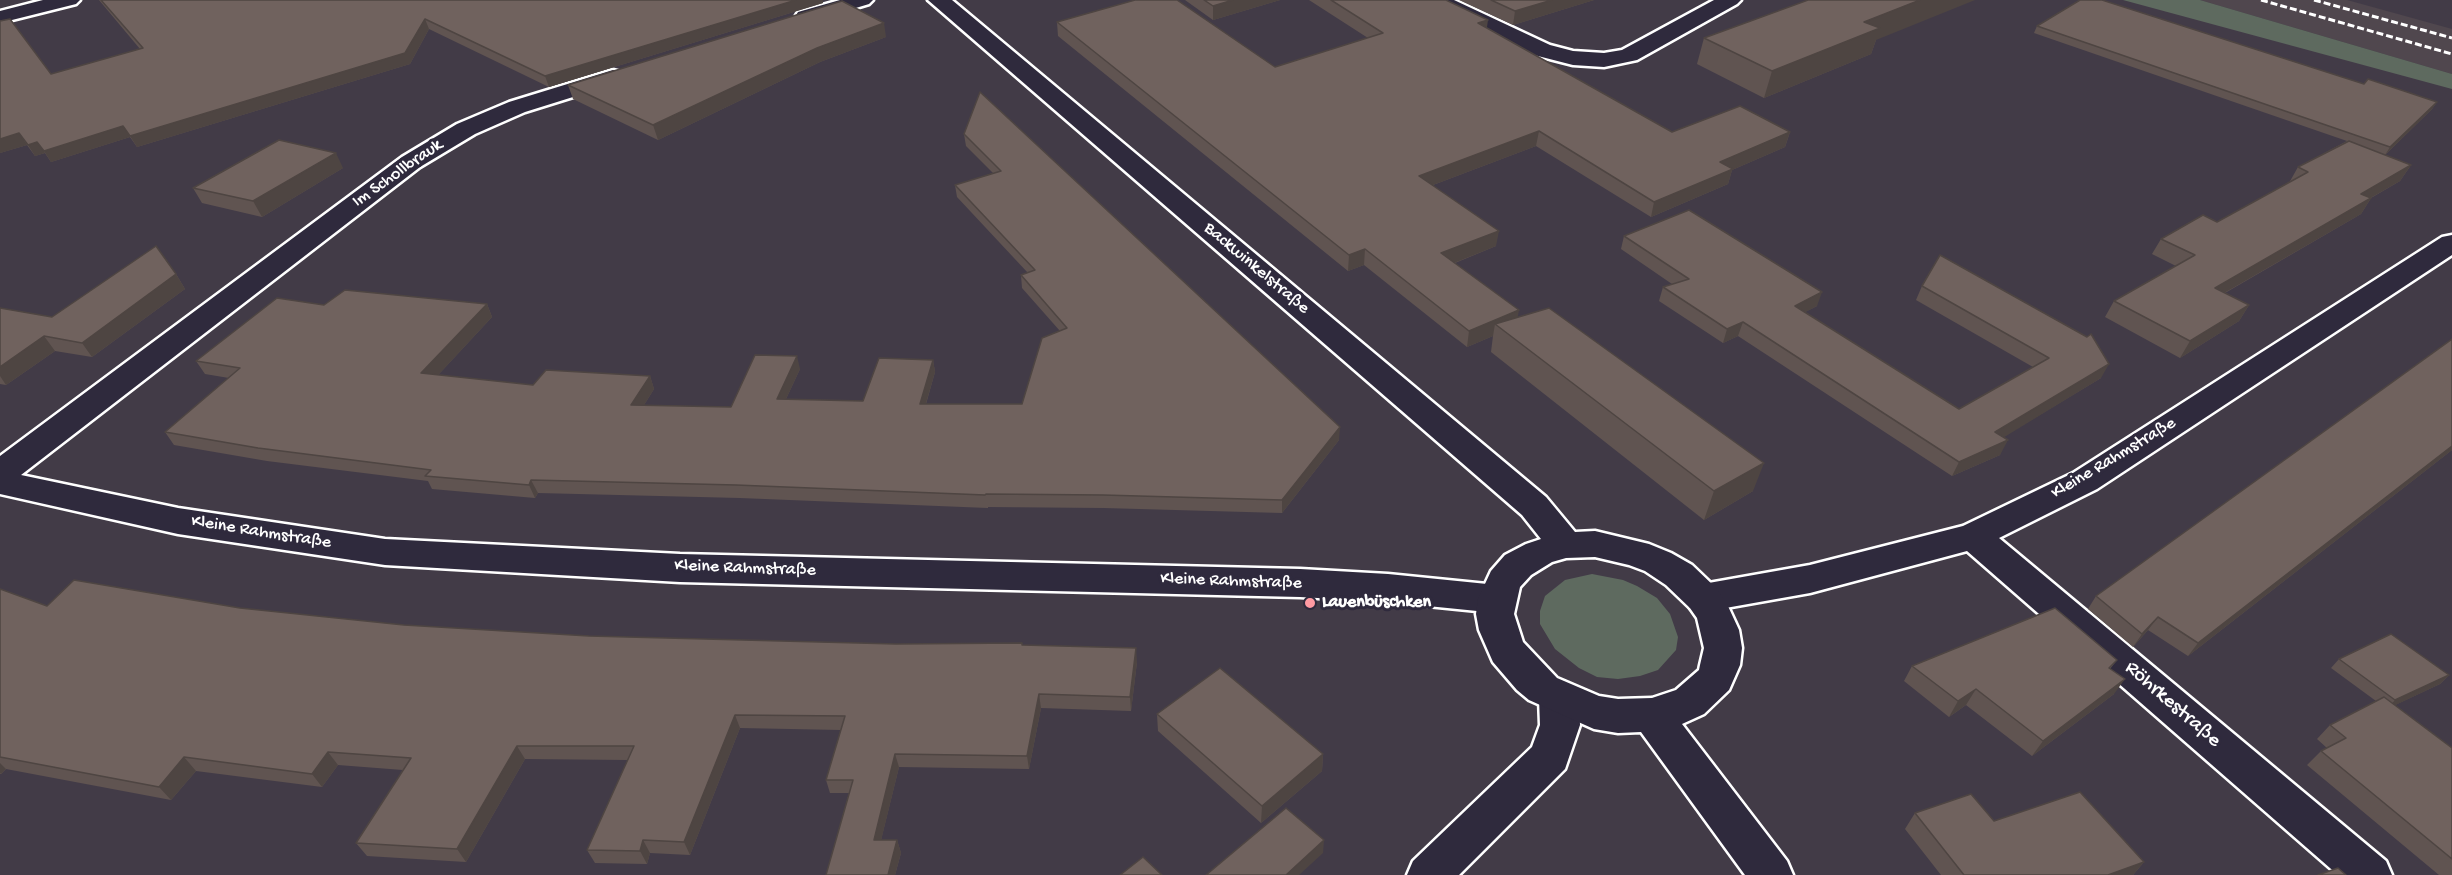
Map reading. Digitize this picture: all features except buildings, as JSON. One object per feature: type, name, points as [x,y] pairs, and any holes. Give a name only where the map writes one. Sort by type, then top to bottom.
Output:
[{"type":"street","points":[[0,17],[69,0]]},
{"type":"street","points":[[784,24],[862,0]]},
{"type":"street","name":"Backwinkelstraße","points":[[939,0],[1534,506],[1566,545]]},
{"type":"street","points":[[1437,0],[1542,50],[1573,58],[1604,60],[1629,55],[1730,0]]},
{"type":"street","name":"Im Schollbrauk","points":[[0,473],[411,162],[465,129],[517,107],[639,69]]},
{"type":"street","name":"Kleine Rahmstraße","points":[[1703,598],[1810,579],[1973,536],[2085,481],[2452,243]]},
{"type":"street","name":"Kleine Rahmstraße","points":[[0,482],[178,520],[385,552],[680,568],[1300,583],[1388,588],[1497,599]]},
{"type":"street","name":"Röhrkestraße","points":[[1973,536],[2370,875]]},
{"type":"street","points":[[1595,544],[1636,553],[1658,562],[1679,575],[1703,598],[1720,630],[1723,648],[1715,679],[1690,702],[1673,710],[1652,715],[1618,716],[1594,712],[1558,698],[1531,679],[1507,651],[1498,630],[1495,614],[1497,599],[1504,581],[1518,565],[1539,553],[1566,545],[1595,544]]},
{"type":"street","points":[[1429,875],[1550,757],[1560,725],[1558,698]]},
{"type":"street","points":[[1652,715],[1771,875]]},
{"type":"shaded area","points":[[2200,0],[2347,0],[2452,29],[2452,74]]},
{"type":"green space","points":[[2123,0],[2200,0],[2452,74],[2452,89]]},
{"type":"green space","points":[[1592,574],[1623,580],[1637,586],[1657,598],[1670,614],[1678,637],[1676,650],[1658,670],[1640,676],[1618,679],[1597,677],[1579,668],[1555,649],[1540,624],[1540,611],[1545,596],[1565,580]]},
{"type":"railway","points":[[2261,0],[2452,54]]},
{"type":"railway","points":[[2314,0],[2452,38]]},
{"type":"place","name":"Lauenbüschken","points":[[1310,603]]}]
